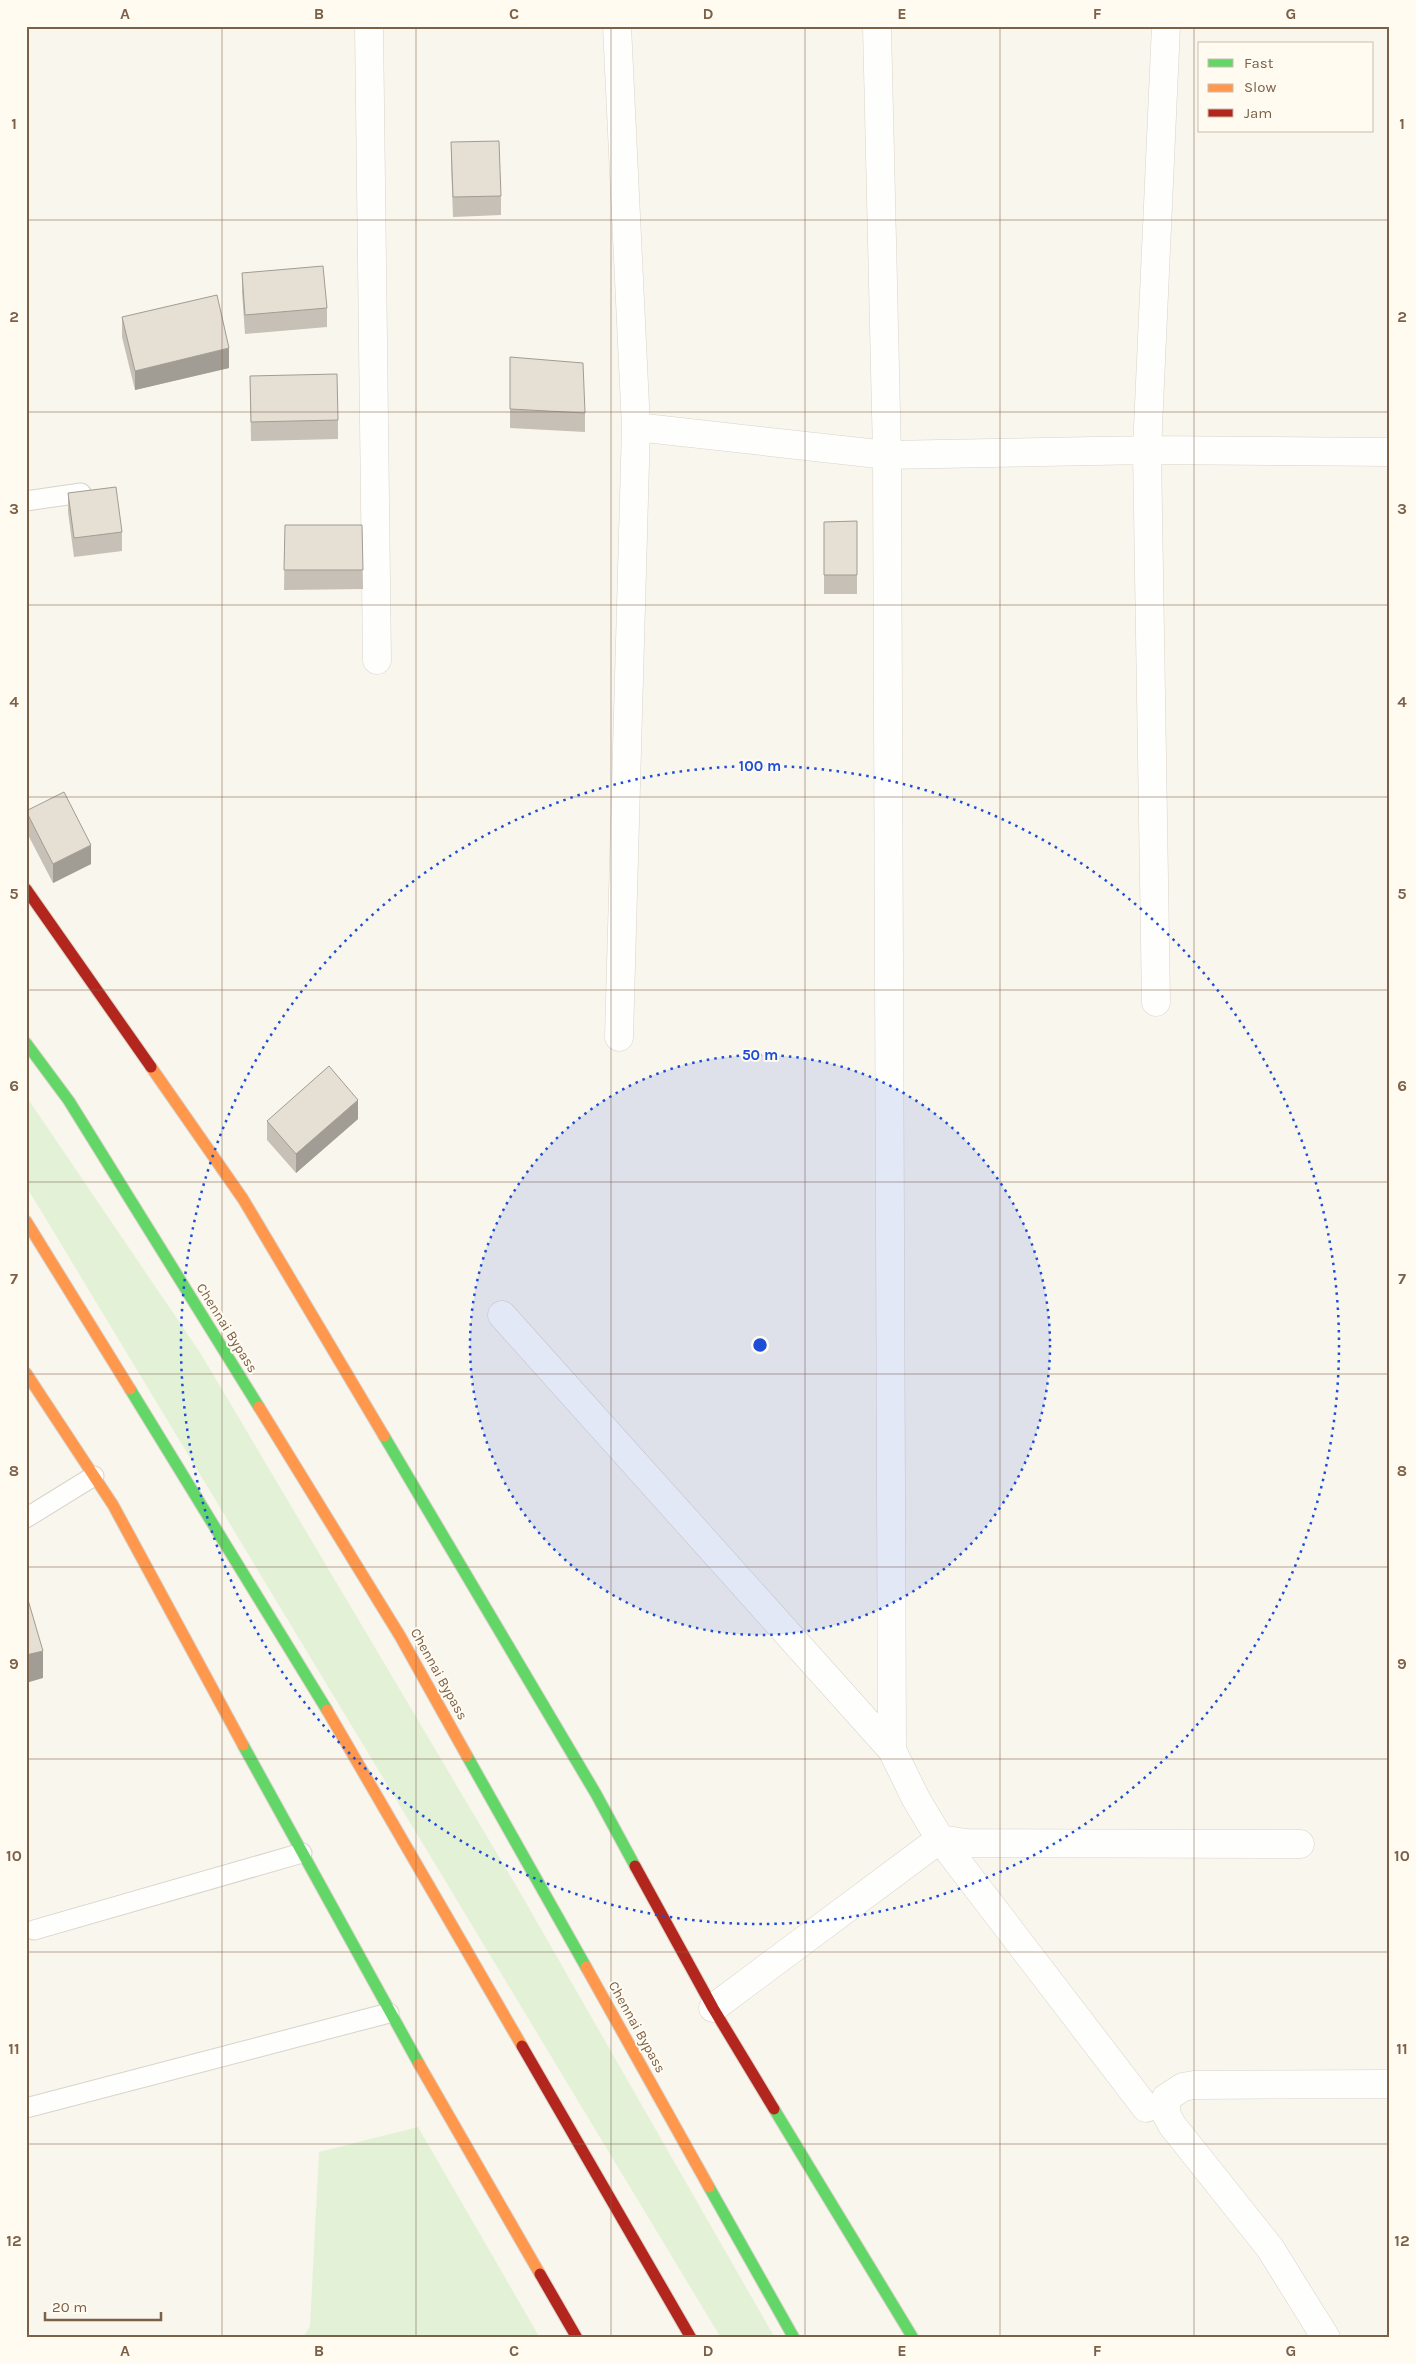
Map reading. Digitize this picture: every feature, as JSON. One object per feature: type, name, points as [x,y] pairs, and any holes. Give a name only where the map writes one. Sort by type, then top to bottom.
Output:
[{"type":"main road","points":[[26,889],[243,1199],[596,1794],[713,2008],[913,2338]]},
{"type":"main road","name":"Chennai Bypass","points":[[26,1043],[69,1101],[400,1636],[794,2338]]},
{"type":"main road","points":[[26,1221],[345,1739],[691,2338]]},
{"type":"main road","points":[[26,1372],[113,1506],[389,2013],[577,2338]]},
{"type":"street","points":[[369,26],[377,660]]},
{"type":"street","points":[[618,26],[636,427],[619,1037]]},
{"type":"street","points":[[877,26],[886,455],[892,1750]]},
{"type":"street","points":[[1156,1002],[1147,450],[1166,26]]},
{"type":"street","points":[[636,427],[886,455],[1147,450],[1390,452]]},
{"type":"street","points":[[502,1315],[892,1750],[916,1799],[940,1839],[1146,2108]]},
{"type":"street","points":[[713,2008],[940,1839],[966,1843],[1300,1844]]},
{"type":"street","points":[[1326,2338],[1270,2248],[1172,2124],[1166,2114],[1164,2105],[1166,2098],[1183,2087],[1194,2085],[1390,2084]]},
{"type":"lane","points":[[26,501],[81,493]]},
{"type":"lane","points":[[26,1518],[94,1476]]},
{"type":"lane","points":[[34,1930],[302,1853]]},
{"type":"lane","points":[[26,2108],[389,2013]]},
{"type":"green space","points":[[26,1096],[201,1354],[521,1894],[775,2338],[721,2338],[26,1186]]},
{"type":"green space","points":[[418,2127],[540,2338],[303,2338],[310,2326],[319,2152]]},
{"type":"building","points":[[499,141],[501,196],[453,197],[451,142]]},
{"type":"building","points":[[323,266],[327,308],[245,315],[242,273]]},
{"type":"building","points":[[217,295],[229,348],[135,371],[122,317]]},
{"type":"building","points":[[510,357],[583,363],[585,413],[510,409]]},
{"type":"building","points":[[337,374],[338,420],[251,422],[250,376]]},
{"type":"building","points":[[116,487],[122,532],[74,538],[68,493]]},
{"type":"building","points":[[857,521],[857,575],[824,575],[824,522]]},
{"type":"building","points":[[285,525],[362,525],[363,570],[284,570]]},
{"type":"building","points":[[64,792],[91,845],[53,864],[26,811]]},
{"type":"building","points":[[329,1066],[358,1100],[296,1154],[267,1121]]},
{"type":"building","points":[[26,1593],[43,1651],[26,1655]]},
{"type":"traffic: fast","points":[[26,1043],[69,1101],[259,1407]]},
{"type":"traffic: fast","points":[[130,1389],[327,1710]]},
{"type":"traffic: fast","points":[[384,1436],[596,1794],[635,1866]]},
{"type":"traffic: fast","points":[[243,1745],[419,2064]]},
{"type":"traffic: fast","points":[[467,1756],[586,1967]]},
{"type":"traffic: fast","points":[[774,2109],[913,2338]]},
{"type":"traffic: fast","points":[[709,2187],[794,2338]]},
{"type":"traffic: slow","points":[[151,1067],[243,1199],[384,1436]]},
{"type":"traffic: slow","points":[[26,1221],[130,1389]]},
{"type":"traffic: slow","points":[[26,1373],[113,1505],[243,1745]]},
{"type":"traffic: slow","points":[[259,1407],[400,1636],[467,1756]]},
{"type":"traffic: slow","points":[[327,1710],[522,2046]]},
{"type":"traffic: slow","points":[[586,1967],[709,2187]]},
{"type":"traffic: slow","points":[[419,2064],[540,2274]]},
{"type":"traffic: jam","points":[[26,889],[151,1067]]},
{"type":"traffic: jam","points":[[635,1866],[713,2008],[774,2109]]},
{"type":"traffic: jam","points":[[522,2046],[691,2338]]},
{"type":"traffic: jam","points":[[540,2274],[577,2338]]}]
